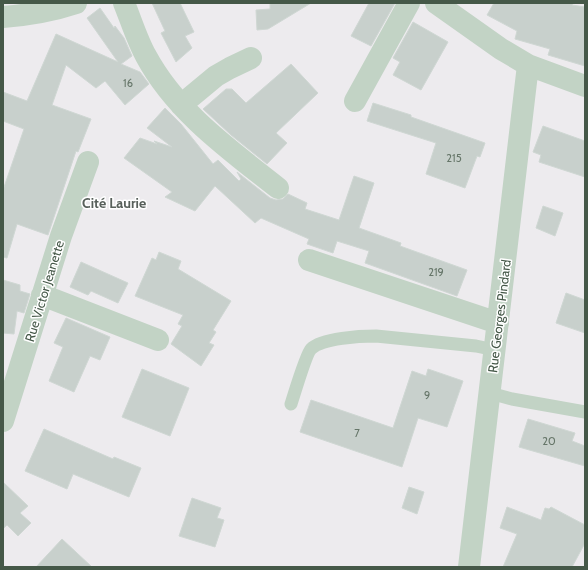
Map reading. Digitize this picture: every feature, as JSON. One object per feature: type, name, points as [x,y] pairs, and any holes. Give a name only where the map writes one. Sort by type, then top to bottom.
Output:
[{"type":"street","points":[[3,17],[56,10],[76,3]]},
{"type":"street","points":[[124,3],[145,56],[160,79],[181,105],[230,150],[278,188]]},
{"type":"street","points":[[355,101],[409,3]]},
{"type":"street","points":[[436,3],[501,49],[528,65],[585,86]]},
{"type":"street","points":[[181,105],[216,76],[251,58]]},
{"type":"street","name":"Rue Georges Pindard","points":[[469,567],[528,65]]},
{"type":"street","name":"Rue Victor Jeanette","points":[[3,421],[61,236],[88,162]]},
{"type":"street","points":[[309,260],[498,323]]},
{"type":"street","points":[[42,295],[158,340]]},
{"type":"lane","points":[[291,404],[310,350],[320,343],[362,336],[476,346],[495,350]]},
{"type":"lane","points":[[490,393],[512,400],[585,412]]},
{"type":"building","points":[[152,3],[180,3],[194,32],[185,36],[192,48],[176,62],[161,33],[165,31]]},
{"type":"building","points":[[270,3],[311,3],[268,29],[257,30],[256,10],[270,9]]},
{"type":"building","points":[[369,3],[395,3],[371,46],[351,36]]},
{"type":"building","points":[[494,3],[573,3],[572,5],[585,7],[585,66],[548,55],[550,49],[515,39],[517,31],[487,15]]},
{"type":"building","points":[[100,8],[114,28],[115,26],[124,38],[132,56],[121,64],[140,72],[149,84],[125,105],[105,81],[96,88],[66,65],[52,105],[91,119],[78,152],[76,151],[48,235],[17,224],[7,258],[3,257],[3,190],[24,129],[3,121],[3,92],[27,101],[56,34],[118,62],[87,18]]},
{"type":"building","points":[[413,22],[448,42],[421,90],[393,75],[400,62],[393,58]]},
{"type":"building","points":[[291,64],[318,93],[276,133],[287,143],[267,164],[231,135],[203,109],[226,89],[232,89],[246,103]]},
{"type":"building","points":[[373,103],[411,115],[411,117],[485,143],[480,157],[477,156],[465,188],[426,174],[436,143],[367,121]]},
{"type":"building","points":[[165,108],[181,124],[213,164],[218,160],[239,181],[241,179],[237,172],[270,198],[276,200],[283,199],[288,194],[307,203],[305,209],[339,220],[354,176],[374,183],[359,228],[401,243],[400,246],[467,270],[457,296],[365,263],[369,251],[337,241],[333,253],[307,244],[309,239],[261,218],[255,223],[215,186],[195,211],[165,197],[172,192],[124,158],[140,138],[172,147],[147,128]]},
{"type":"building","points":[[543,126],[585,141],[585,177],[539,162],[541,155],[533,152]]},
{"type":"building","points":[[543,206],[563,213],[555,236],[536,228]]},
{"type":"building","points":[[159,252],[181,261],[178,269],[231,301],[213,330],[216,332],[209,343],[214,345],[201,366],[171,344],[182,326],[178,324],[183,315],[135,296],[152,258],[156,260]]},
{"type":"building","points":[[81,262],[128,283],[118,303],[91,291],[88,295],[70,287]]},
{"type":"building","points":[[3,280],[20,285],[20,291],[30,294],[24,313],[17,311],[14,334],[3,333]]},
{"type":"building","points":[[566,293],[585,300],[585,333],[556,323]]},
{"type":"building","points":[[66,318],[110,337],[100,360],[90,356],[74,392],[49,381],[63,347],[54,343]]},
{"type":"building","points":[[142,369],[189,388],[170,436],[122,417]]},
{"type":"building","points":[[428,369],[463,381],[447,427],[418,418],[402,467],[300,432],[311,400],[393,428],[412,371],[426,376]]},
{"type":"building","points":[[528,419],[575,433],[572,441],[585,446],[585,466],[519,447]]},
{"type":"building","points":[[44,429],[113,459],[114,457],[141,468],[129,497],[73,474],[67,489],[25,471]]},
{"type":"building","points":[[3,482],[28,506],[20,513],[31,523],[18,536],[7,525],[3,529]]},
{"type":"building","points":[[409,487],[424,492],[417,514],[402,508]]},
{"type":"building","points":[[192,498],[221,508],[217,518],[224,520],[215,547],[179,536]]},
{"type":"building","points":[[507,507],[541,520],[545,508],[549,509],[551,507],[585,525],[585,543],[572,567],[503,567],[517,534],[500,528]]},
{"type":"building","points":[[62,539],[92,567],[36,567]]},
{"type":"district","name":"Cité Laurie","points":[[114,203]]}]
